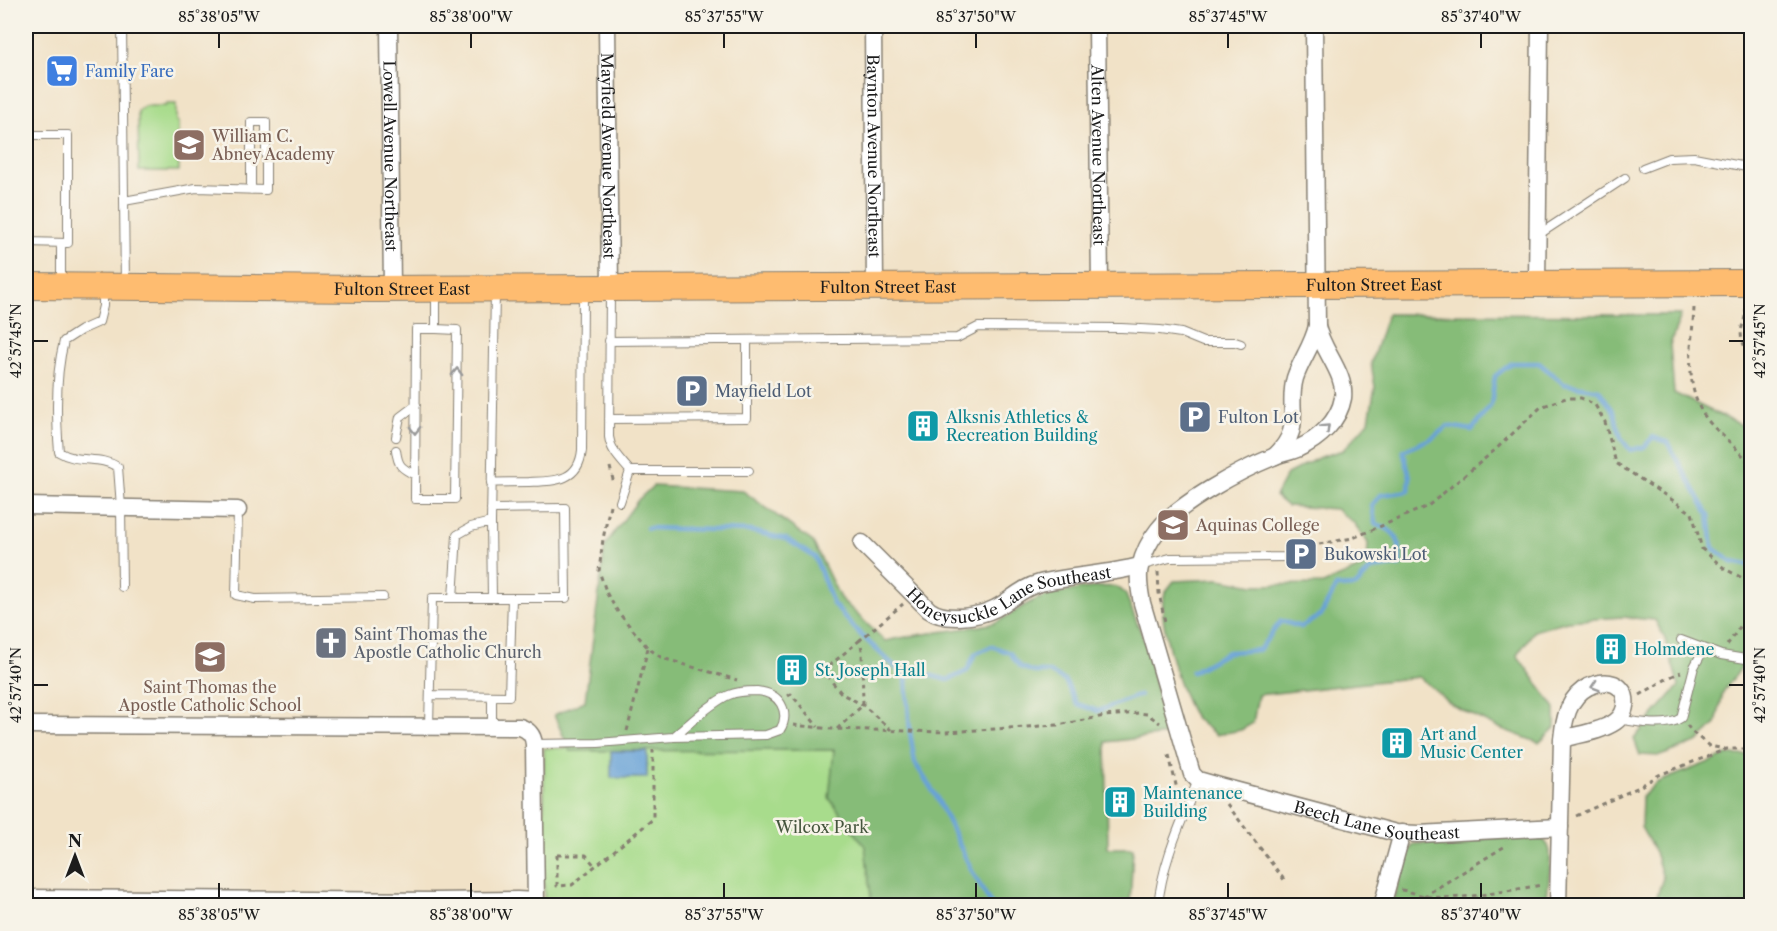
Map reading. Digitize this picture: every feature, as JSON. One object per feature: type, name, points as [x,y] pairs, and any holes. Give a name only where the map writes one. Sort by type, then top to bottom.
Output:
[{"type":"main road","name":"Fulton Street East","points":[[26,286],[610,288],[1537,283],[1749,295]]},
{"type":"street","name":"Lowell Avenue Northeast","points":[[389,26],[392,288]]},
{"type":"street","name":"Mayfield Avenue Northeast","points":[[607,26],[610,288]]},
{"type":"street","name":"Baynton Avenue Northeast","points":[[873,26],[875,287]]},
{"type":"street","name":"Alten Avenue Northeast","points":[[1097,26],[1100,286]]},
{"type":"street","points":[[1275,456],[1285,446],[1292,433],[1294,382],[1317,326],[1314,26]]},
{"type":"street","points":[[1537,283],[1540,26]]},
{"type":"street","points":[[1198,780],[1190,770],[1142,603],[1139,584],[1140,566],[1158,530],[1184,507],[1227,480],[1275,456],[1300,448],[1314,439],[1337,416],[1343,392],[1340,378],[1324,347],[1317,326]]},
{"type":"street","points":[[26,506],[238,510]]},
{"type":"street","name":"Honeysuckle Lane Southeast","points":[[862,543],[913,595],[938,616],[972,615],[996,608],[1026,588],[1038,584],[1140,566]]},
{"type":"street","points":[[1558,906],[1566,823],[1562,739],[1564,721],[1570,705],[1578,694],[1594,684],[1611,683],[1622,691],[1625,708],[1618,719],[1611,724],[1562,739]]},
{"type":"street","points":[[26,725],[516,726],[531,738],[536,903],[517,900],[26,898]]},
{"type":"street","name":"Beech Lane Southeast","points":[[1198,780],[1402,833],[1526,829],[1566,823]]},
{"type":"street","points":[[1382,906],[1402,833]]},
{"type":"lane","points":[[122,26],[124,201],[114,287],[103,306],[99,322],[64,341],[59,360],[57,433],[59,452],[69,458],[109,462],[118,467],[122,587]]},
{"type":"lane","points":[[124,201],[196,188],[251,190],[266,190],[266,122],[251,122],[251,190]]},
{"type":"lane","points":[[26,135],[68,135],[68,243],[26,242]]},
{"type":"lane","points":[[1643,168],[1669,158],[1694,157],[1752,168]]},
{"type":"lane","points":[[1538,236],[1625,178]]},
{"type":"lane","points":[[61,243],[62,286]]},
{"type":"lane","points":[[435,288],[435,329]]},
{"type":"lane","points":[[492,598],[491,509],[495,288]]},
{"type":"lane","points":[[492,483],[556,480],[573,472],[579,462],[582,450],[583,288]]},
{"type":"lane","points":[[610,288],[610,445],[617,456],[630,471],[749,471]]},
{"type":"lane","points":[[609,341],[957,338],[978,327],[1122,328],[1170,331],[1203,342],[1241,344]]},
{"type":"lane","points":[[416,329],[435,329],[457,330],[456,499],[415,499],[416,329]]},
{"type":"lane","points":[[609,419],[747,418],[747,340]]},
{"type":"lane","points":[[396,437],[400,417],[416,405]]},
{"type":"lane","points":[[396,450],[402,468],[415,475]]},
{"type":"lane","points":[[616,501],[630,471]]},
{"type":"lane","points":[[429,726],[432,598],[566,598],[565,508],[491,509]]},
{"type":"lane","points":[[238,510],[236,595],[255,598],[383,597]]},
{"type":"lane","points":[[453,598],[458,535],[471,526],[491,522]]},
{"type":"lane","points":[[1140,566],[1164,559],[1288,557],[1303,552],[1308,545]]},
{"type":"lane","points":[[430,695],[510,696],[512,598]]},
{"type":"lane","points":[[1681,640],[1721,655],[1752,660]]},
{"type":"lane","points":[[1618,719],[1635,722],[1677,721],[1683,716],[1694,667],[1704,649]]},
{"type":"lane","points":[[531,738],[624,742],[672,737],[766,735],[777,732],[783,724],[784,711],[780,701],[764,692],[748,691],[732,694],[721,699],[672,737]]},
{"type":"lane","points":[[492,696],[492,726]]},
{"type":"lane","points":[[1158,906],[1163,873],[1198,780]]},
{"type":"path","points":[[1749,295],[1740,338],[1746,349],[1752,351]]},
{"type":"path","points":[[1694,308],[1690,378],[1695,399],[1709,422],[1752,467]]},
{"type":"path","points":[[1308,545],[1353,538],[1428,507],[1541,407],[1566,398],[1581,398],[1595,405],[1605,422],[1616,463],[1692,513],[1702,549],[1725,569],[1752,583]]},
{"type":"path","points":[[609,464],[614,487]]},
{"type":"path","points":[[616,501],[603,539],[599,571],[607,594],[618,612],[648,648],[662,658],[737,680]]},
{"type":"path","points":[[1164,559],[1158,573],[1158,586],[1166,627]]},
{"type":"path","points":[[892,731],[863,705],[842,694],[823,671],[913,595]]},
{"type":"path","points":[[837,729],[863,705],[860,640]]},
{"type":"path","points":[[624,742],[648,648]]},
{"type":"path","points":[[780,701],[791,694],[818,728]]},
{"type":"path","points":[[783,724],[837,729],[946,732],[1058,725],[1105,716],[1139,713],[1148,714],[1164,727]]},
{"type":"path","points":[[1683,716],[1691,731],[1709,746],[1752,749]]},
{"type":"path","points":[[596,866],[586,855],[554,855],[556,886],[572,885],[596,866],[653,819],[653,739]]},
{"type":"path","points":[[1566,823],[1659,776],[1727,749]]},
{"type":"path","points":[[1168,752],[1183,817]]},
{"type":"path","points":[[1223,798],[1285,881]]},
{"type":"path","points":[[1408,906],[1526,833],[1526,829]]},
{"type":"path","points":[[1387,887],[1424,896],[1444,897],[1482,894],[1560,882]]},
{"type":"green space","points":[[166,104],[176,104],[179,171],[139,171],[138,111],[144,106],[166,106]]},
{"type":"green space","points":[[1387,314],[1681,315],[1670,345],[1674,393],[1751,430],[1751,660],[1745,663],[1723,692],[1716,724],[1696,743],[1660,756],[1640,755],[1634,739],[1679,686],[1665,639],[1655,620],[1622,617],[1567,621],[1534,631],[1517,655],[1555,708],[1555,728],[1539,743],[1494,726],[1454,706],[1419,677],[1258,695],[1253,723],[1241,730],[1216,735],[1195,717],[1177,677],[1164,621],[1164,596],[1174,581],[1219,579],[1254,585],[1323,584],[1367,565],[1368,543],[1354,523],[1336,509],[1287,506],[1275,496],[1287,474],[1320,457],[1343,450],[1369,421],[1375,387],[1371,363]]},
{"type":"green space","points":[[653,486],[743,491],[813,542],[840,598],[885,641],[990,624],[1031,602],[1061,593],[1111,587],[1119,588],[1125,593],[1147,647],[1166,735],[1106,742],[1108,848],[1133,848],[1130,905],[872,906],[865,846],[829,798],[834,750],[570,751],[554,715],[585,701],[605,545],[638,500]]},
{"type":"green space","name":"Wilcox Park","points":[[544,748],[1099,748],[1100,905],[544,906]]},
{"type":"green space","points":[[1727,755],[1751,755],[1751,905],[1654,905],[1663,878],[1655,852],[1641,827],[1642,797],[1656,783]]},
{"type":"green space","points":[[1530,835],[1544,840],[1549,848],[1550,867],[1546,905],[1391,906],[1408,852],[1414,844]]},
{"type":"water","points":[[611,751],[647,751],[647,778],[611,778]]},
{"type":"waterway","points":[[1192,672],[1228,652],[1259,650],[1281,621],[1301,627],[1321,615],[1336,587],[1356,586],[1371,569],[1400,565],[1397,538],[1389,530],[1375,523],[1372,505],[1381,495],[1409,491],[1410,477],[1403,451],[1432,438],[1448,426],[1472,430],[1491,405],[1495,376],[1512,363],[1539,363],[1564,384],[1599,390],[1614,412],[1621,438],[1630,450],[1644,447],[1653,437],[1667,442],[1709,515],[1713,548],[1732,562],[1752,566]]},
{"type":"waterway","points":[[647,528],[751,531],[786,539],[815,557],[833,604],[859,633],[906,677],[917,672],[948,680],[967,671],[975,654],[992,646],[1010,653],[1020,667],[1034,672],[1049,672],[1065,681],[1077,704],[1098,711],[1140,695]]},
{"type":"waterway","points":[[906,677],[915,763],[936,796],[972,871],[992,906]]},
{"type":"place","name":"Family Fare","points":[[62,71]]},
{"type":"place","name":"William C. Abney Academy","points":[[189,145]]},
{"type":"place","name":"Mayfield Lot","points":[[692,391]]},
{"type":"place","name":"Fulton Lot","points":[[1195,417]]},
{"type":"place","name":"Alksnis Athletics & Recreation Building","points":[[923,426]]},
{"type":"place","name":"Aquinas College","points":[[1173,525]]},
{"type":"place","name":"Bukowski Lot","points":[[1301,554]]},
{"type":"place","name":"Saint Thomas the Apostle Catholic Church","points":[[331,643]]},
{"type":"place","name":"Holmdene","points":[[1611,649]]},
{"type":"place","name":"Saint Thomas the Apostle Catholic School","points":[[210,657]]},
{"type":"place","name":"St. Joseph Hall","points":[[792,670]]},
{"type":"place","name":"Art and Music Center","points":[[1397,743]]},
{"type":"place","name":"Maintenance Building","points":[[1120,802]]}]
